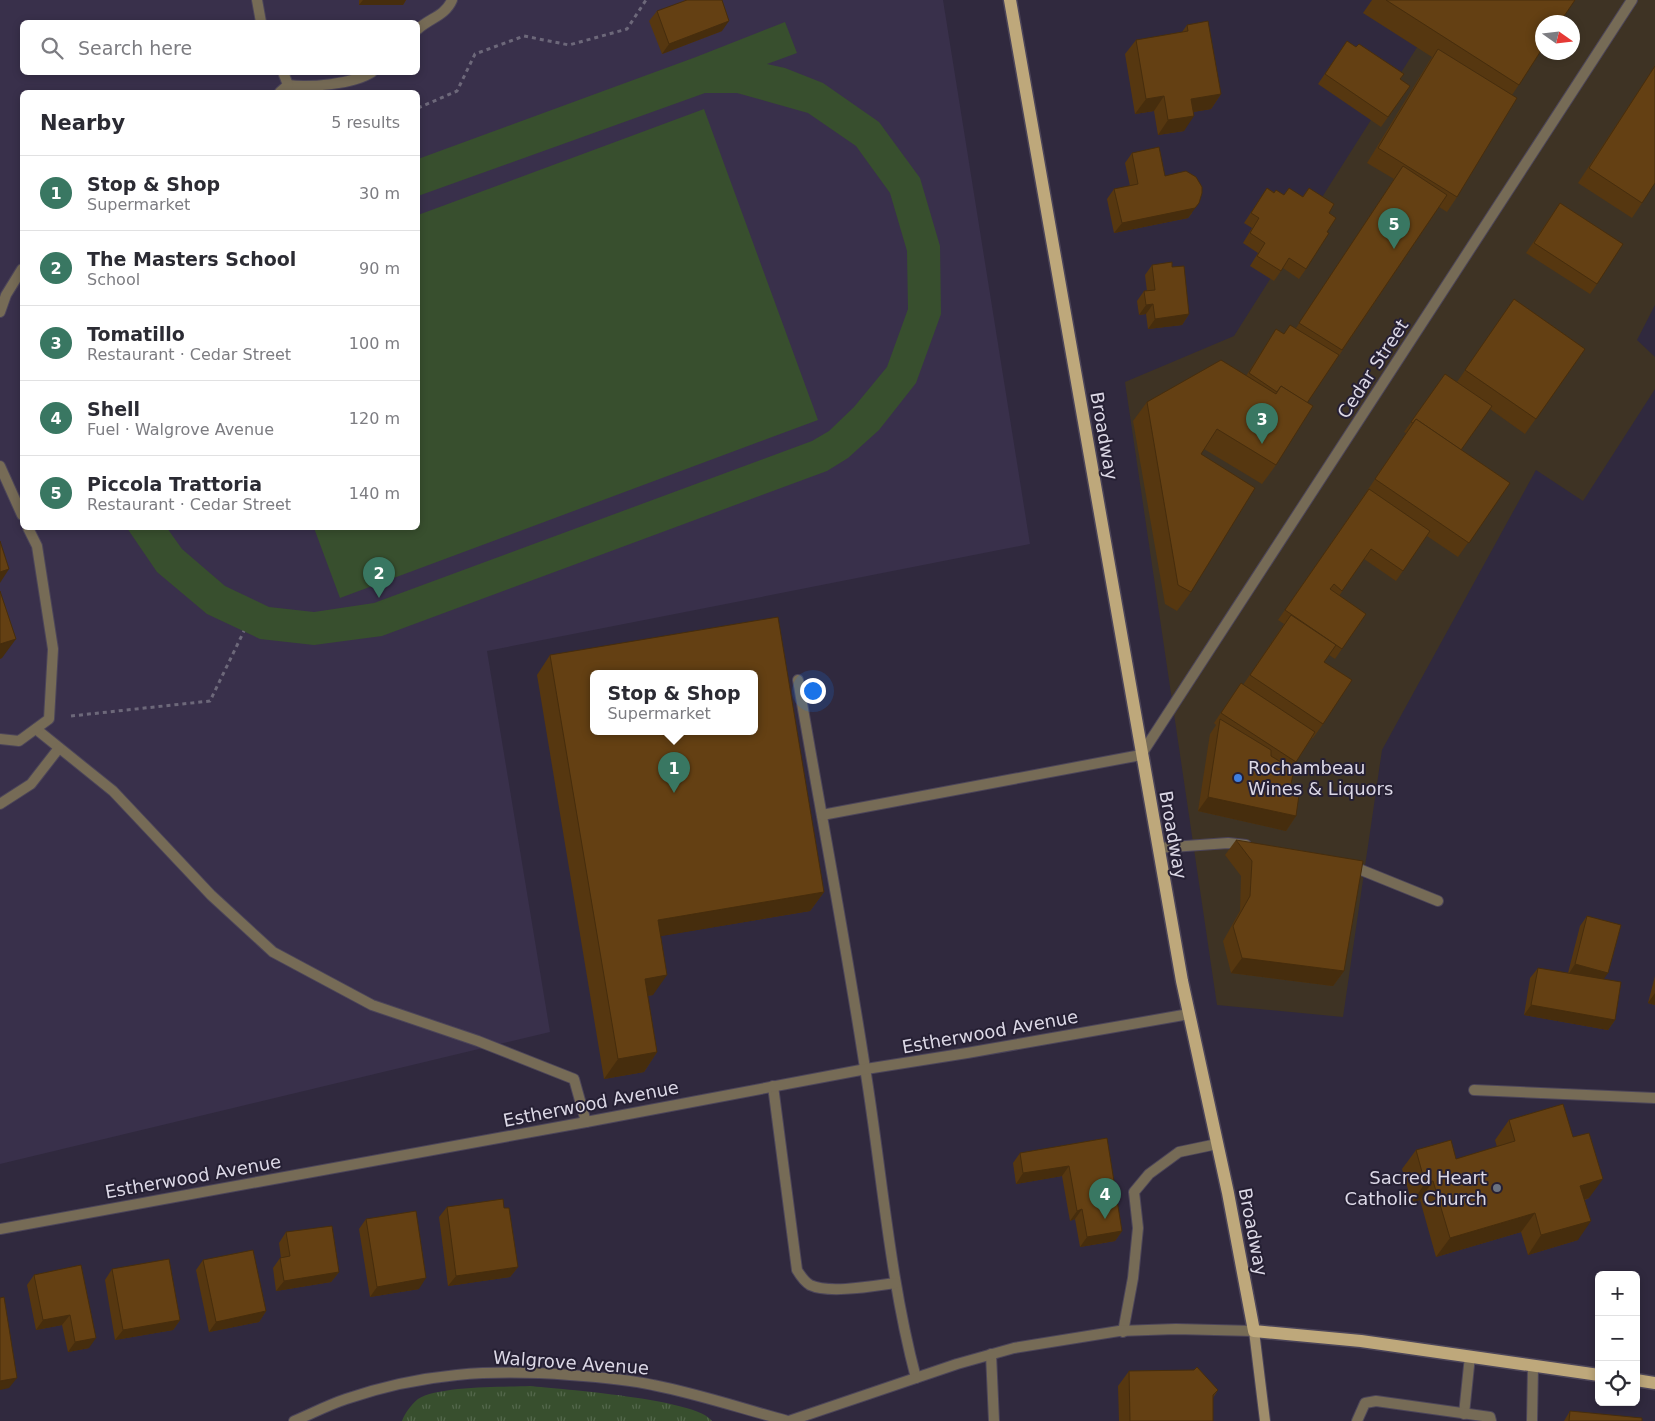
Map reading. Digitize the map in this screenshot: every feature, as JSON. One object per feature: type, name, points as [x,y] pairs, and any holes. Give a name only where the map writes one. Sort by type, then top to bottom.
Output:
[{"type":"main road","name":"Broadway","points":[[1010,0],[1158,848],[1189,1014],[1228,1193],[1254,1331]]},
{"type":"main road","points":[[1265,1421],[1254,1331],[1361,1341],[1595,1374]]},
{"type":"main road","points":[[1640,1381],[1655,1383]]},
{"type":"street","points":[[256,0],[261,20]]},
{"type":"street","points":[[420,28],[448,8],[452,0]]},
{"type":"street","name":"Cedar Street","points":[[1141,755],[1632,0]]},
{"type":"street","points":[[284,75],[288,84]]},
{"type":"street","points":[[288,84],[295,86],[335,84],[368,75]]},
{"type":"street","points":[[282,90],[288,84]]},
{"type":"street","points":[[0,312],[6,295],[20,272]]},
{"type":"street","points":[[0,466],[20,511]]},
{"type":"street","points":[[0,739],[19,741],[49,719],[53,649],[36,546],[29,530]]},
{"type":"street","points":[[798,680],[866,1069],[895,1283],[905,1338],[916,1378]]},
{"type":"street","points":[[36,729],[113,791],[212,895],[273,952],[372,1005],[478,1042],[574,1079],[586,1122]]},
{"type":"street","points":[[0,804],[31,784],[59,748]]},
{"type":"street","points":[[822,815],[1141,755]]},
{"type":"street","points":[[1158,848],[1228,843],[1254,846]]},
{"type":"street","points":[[1336,862],[1346,864],[1438,901]]},
{"type":"street","name":"Estherwood Avenue","points":[[0,1229],[866,1069],[1189,1014]]},
{"type":"street","points":[[773,1086],[797,1270],[809,1284],[829,1289],[855,1289],[895,1283]]},
{"type":"street","points":[[1474,1090],[1655,1098]]},
{"type":"street","points":[[1123,1332],[1133,1278],[1138,1228],[1134,1192],[1149,1174],[1179,1152],[1217,1144]]},
{"type":"street","name":"Walgrove Avenue","points":[[294,1421],[345,1399],[385,1387],[428,1378],[486,1372],[529,1372],[596,1377],[652,1384],[789,1421],[991,1354],[1033,1344],[1123,1332],[1176,1329],[1254,1331]]},
{"type":"street","points":[[991,1354],[994,1421]]},
{"type":"street","points":[[1464,1414],[1470,1356]]},
{"type":"street","points":[[1532,1366],[1532,1421]]},
{"type":"street","points":[[1357,1421],[1365,1403],[1376,1401],[1490,1416],[1491,1421]]},
{"type":"path","points":[[420,107],[457,91],[475,54],[524,36],[569,44],[626,29],[646,0]]},
{"type":"path","points":[[49,719],[210,701],[244,631]]},
{"type":"shaded area","points":[[0,0],[943,0],[1030,544],[487,651],[550,1032],[0,1164]]},
{"type":"shaded area","points":[[1447,0],[1655,0],[1655,305],[1637,340],[1655,357],[1655,389],[1583,501],[1536,470],[1382,750],[1343,1017],[1217,1005],[1125,382],[1234,336]]},
{"type":"green space","points":[[785,22],[797,53],[767,64],[785,68],[823,83],[879,122],[920,178],[940,246],[941,314],[916,383],[879,430],[848,458],[827,471],[382,636],[314,645],[260,639],[207,614],[157,572],[128,530],[168,530],[182,549],[225,586],[269,607],[314,612],[374,603],[812,441],[829,431],[854,407],[887,367],[908,309],[907,251],[890,193],[856,146],[808,113],[737,93],[705,93],[420,195],[420,158],[696,57]]},
{"type":"green space","points":[[704,109],[818,420],[340,598],[315,530],[420,530],[420,214]]},
{"type":"green space","points":[[530,1386],[627,1396],[656,1401],[701,1413],[712,1421],[402,1421],[413,1404],[418,1399],[427,1395],[455,1389]]},
{"type":"building","points":[[687,0],[722,0],[729,21],[669,44],[657,11]]},
{"type":"building","points":[[1386,0],[1575,0],[1565,15],[1535,15],[1535,60],[1519,85]]},
{"type":"building","points":[[1208,21],[1221,94],[1191,99],[1194,116],[1168,120],[1164,96],[1146,99],[1136,40],[1188,31],[1187,25]]},
{"type":"building","points":[[1347,41],[1356,47],[1359,44],[1404,74],[1400,79],[1410,86],[1388,117],[1325,74]]},
{"type":"building","points":[[1438,49],[1517,98],[1457,197],[1378,148]]},
{"type":"building","points":[[1655,66],[1655,183],[1642,203],[1589,168]]},
{"type":"building","points":[[1159,147],[1165,176],[1186,171],[1196,177],[1202,187],[1199,203],[1195,208],[1122,223],[1114,189],[1138,184],[1132,153]]},
{"type":"building","points":[[1403,166],[1447,195],[1342,350],[1299,323]]},
{"type":"building","points":[[1267,188],[1274,193],[1276,190],[1284,195],[1289,188],[1303,197],[1309,188],[1334,204],[1329,213],[1336,218],[1327,232],[1329,233],[1306,269],[1289,258],[1281,271],[1257,256],[1265,243],[1250,233],[1259,218],[1251,213]]},
{"type":"building","points":[[1560,203],[1623,244],[1597,284],[1534,243]]},
{"type":"building","points":[[1172,262],[1172,267],[1184,266],[1189,314],[1155,319],[1153,304],[1146,305],[1144,291],[1155,290],[1152,265]]},
{"type":"building","points":[[1514,299],[1585,349],[1536,419],[1465,370]]},
{"type":"building","points":[[1290,325],[1339,355],[1307,403],[1281,386],[1277,392],[1249,373],[1276,329],[1284,334]]},
{"type":"building","points":[[1221,360],[1276,394],[1281,386],[1313,406],[1276,465],[1217,429],[1201,454],[1255,488],[1191,592],[1178,585],[1147,402]]},
{"type":"building","points":[[1445,374],[1492,406],[1461,450],[1416,419],[1413,423],[1411,422]]},
{"type":"building","points":[[1416,419],[1510,483],[1469,543],[1375,479]]},
{"type":"building","points":[[1369,489],[1430,531],[1403,571],[1371,549],[1342,591],[1334,584],[1330,589],[1366,614],[1342,649],[1285,610]]},
{"type":"building","points":[[0,541],[9,569],[0,572]]},
{"type":"building","points":[[0,591],[16,639],[0,644]]},
{"type":"building","points":[[1291,615],[1336,645],[1324,662],[1352,680],[1323,724],[1250,675]]},
{"type":"building","points":[[778,617],[824,892],[658,920],[667,975],[645,979],[657,1052],[618,1059],[550,655]]},
{"type":"building","points":[[1241,683],[1315,732],[1296,762],[1221,713]]},
{"type":"building","name":"Rochambeau Wines & Liquors","points":[[1220,719],[1271,750],[1271,756],[1294,770],[1289,793],[1299,795],[1296,816],[1208,797]]},
{"type":"building","points":[[1236,840],[1363,861],[1344,971],[1242,958],[1233,926],[1250,896],[1252,861]]},
{"type":"building","points":[[1587,916],[1621,925],[1608,973],[1575,964]]},
{"type":"building","points":[[1538,968],[1621,982],[1615,1020],[1531,1005]]},
{"type":"building","name":"Sacred Heart Catholic Church","points":[[1563,1104],[1573,1137],[1589,1133],[1603,1179],[1580,1186],[1591,1221],[1541,1235],[1535,1213],[1450,1238],[1433,1181],[1425,1183],[1416,1150],[1451,1140],[1456,1159],[1515,1141],[1509,1120]]},
{"type":"building","points":[[1107,1138],[1122,1231],[1087,1237],[1082,1209],[1077,1211],[1069,1166],[1023,1173],[1020,1153]]},
{"type":"building","points":[[503,1199],[504,1208],[509,1208],[518,1267],[456,1276],[447,1207]]},
{"type":"building","points":[[416,1211],[426,1278],[377,1287],[366,1219]]},
{"type":"building","points":[[332,1226],[339,1272],[284,1281],[280,1258],[290,1256],[286,1232]]},
{"type":"building","points":[[253,1250],[266,1311],[216,1322],[203,1260]]},
{"type":"building","points":[[169,1259],[180,1320],[123,1330],[112,1269]]},
{"type":"building","points":[[81,1265],[96,1338],[75,1342],[70,1315],[43,1320],[34,1275]]},
{"type":"building","points":[[4,1297],[17,1378],[0,1381],[0,1298]]},
{"type":"building","points":[[1197,1367],[1218,1390],[1213,1395],[1213,1421],[1130,1421],[1129,1371],[1194,1370]]},
{"type":"building","points":[[1570,1411],[1642,1418],[1642,1421],[1569,1421]]},
{"type":"place","name":"Piccola Trattoria","points":[[1394,249]]},
{"type":"place","name":"Tomatillo","points":[[1262,444]]},
{"type":"place","name":"The Masters School","points":[[379,598]]},
{"type":"place","name":"Rochambeau Wines & Liquors","points":[[1238,778]]},
{"type":"place","name":"Stop & Shop","points":[[674,793]]},
{"type":"place","name":"Sacred Heart Catholic Church","points":[[1497,1188]]},
{"type":"place","name":"Shell","points":[[1105,1219]]}]
